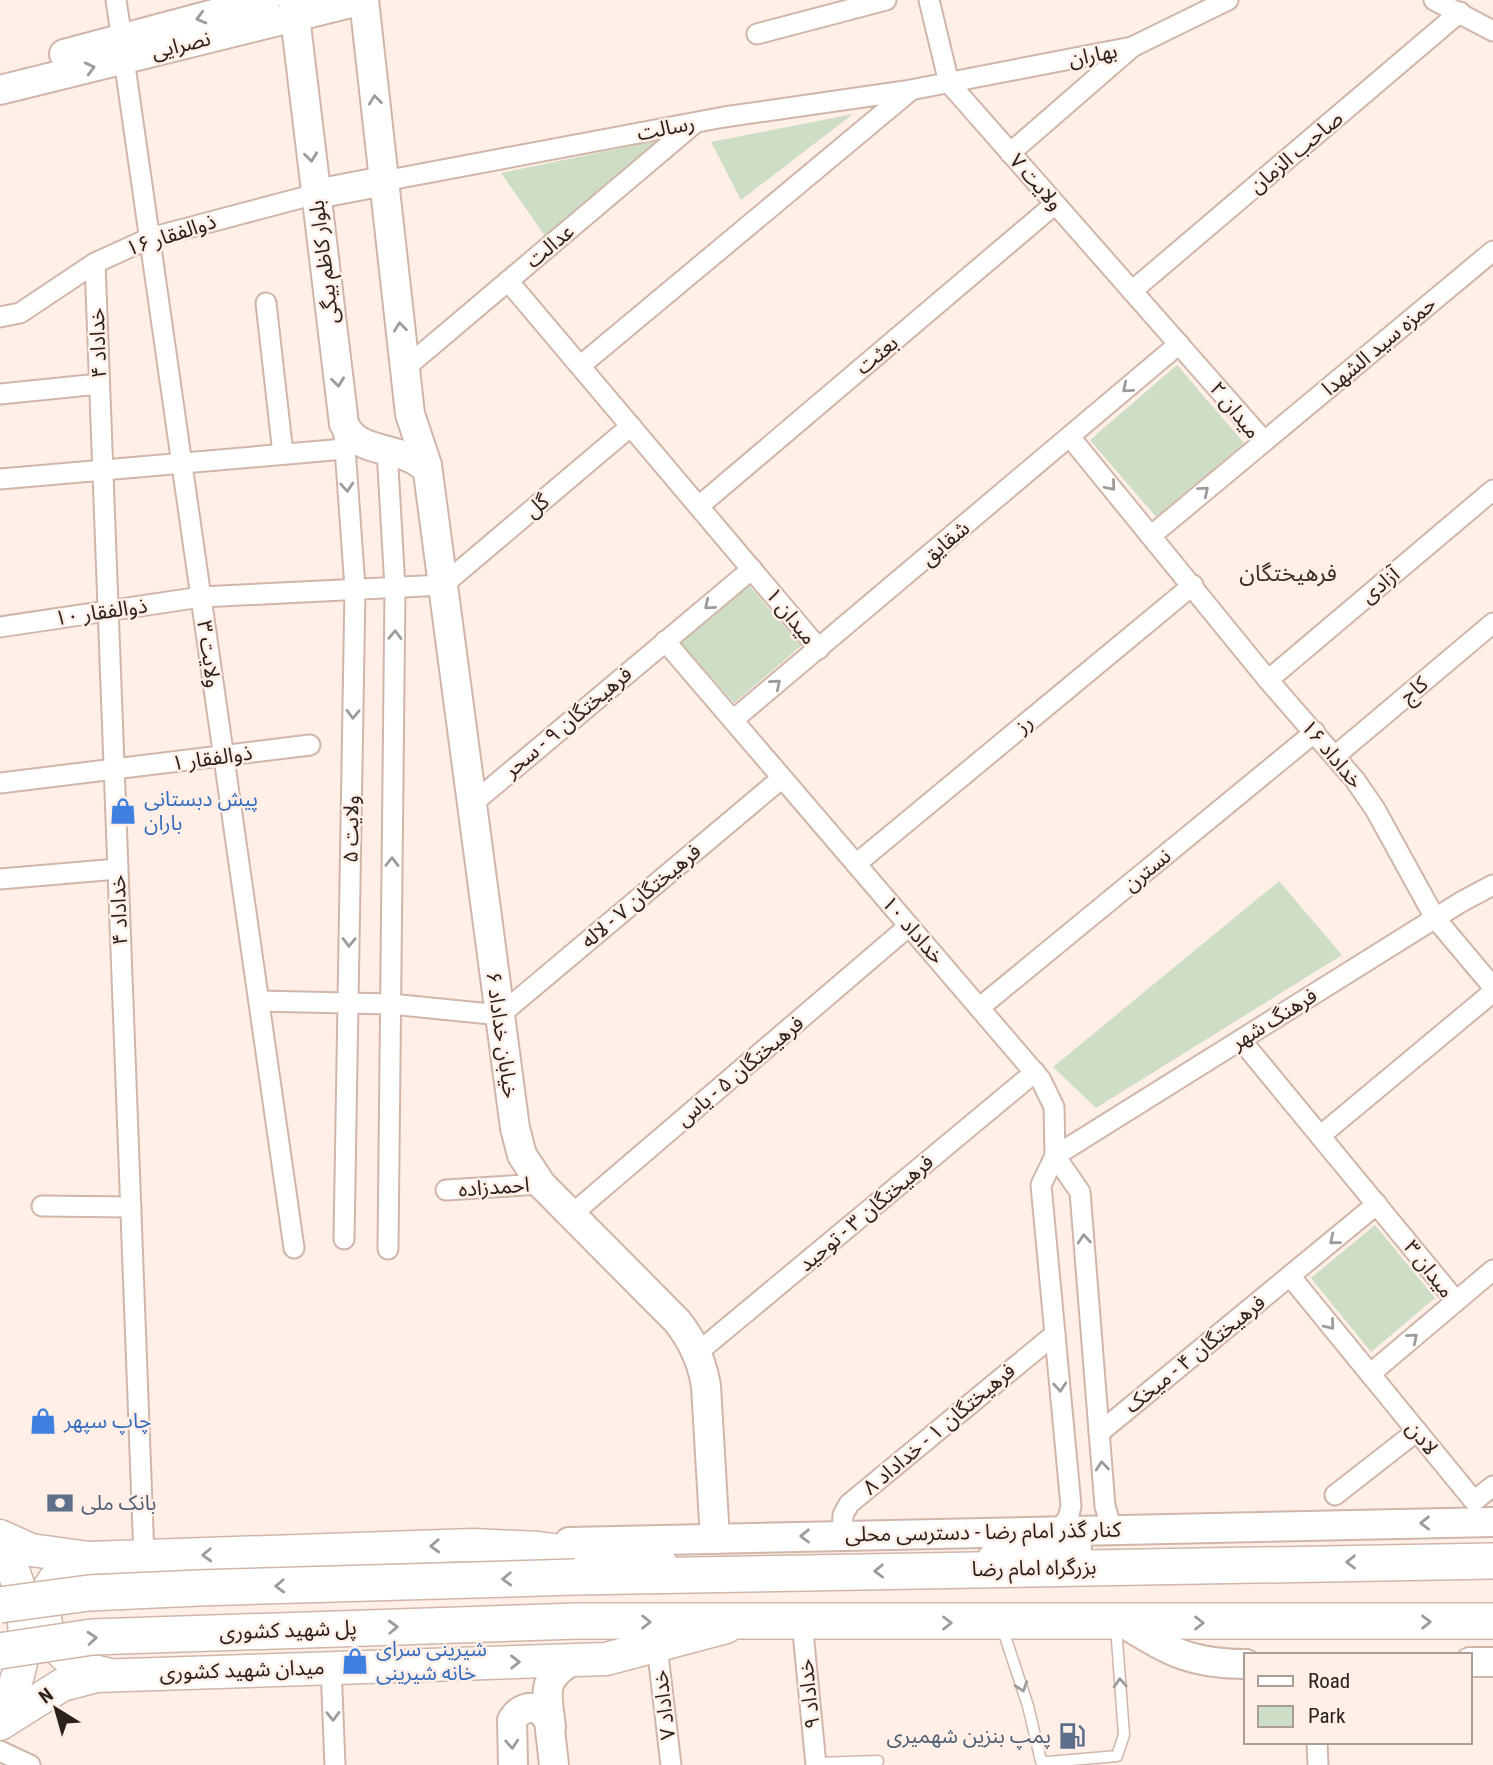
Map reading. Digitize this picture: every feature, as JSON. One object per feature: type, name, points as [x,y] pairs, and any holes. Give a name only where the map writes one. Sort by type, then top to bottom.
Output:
[{"type":"highway","name":"بزرگراه امام رضا","points":[[0,1605],[89,1593],[198,1588],[575,1577],[1493,1561]]},
{"type":"highway","name":"پل شهید کشوری","points":[[0,1651],[92,1637],[578,1621],[744,1622]]},
{"type":"highway","points":[[744,1622],[1493,1621]]},
{"type":"main road","points":[[0,71],[123,49],[266,0]]},
{"type":"main road","points":[[363,0],[409,408],[427,468]]},
{"type":"main road","name":"نصرایی","points":[[0,90],[123,49],[294,8],[363,0]]},
{"type":"main road","name":"بلوار کاظم بیگی","points":[[294,8],[343,419]]},
{"type":"main road","points":[[316,194],[384,181]]},
{"type":"main road","points":[[387,450],[409,408]]},
{"type":"main road","points":[[343,419],[357,441],[412,457],[427,468]]},
{"type":"main road","name":"خیابان خداداد ۶","points":[[427,468],[515,1128],[522,1155],[541,1184],[677,1321],[697,1353],[706,1386],[715,1538]]},
{"type":"main road","name":"کنار گذر امام رضا - دسترسی محلی","points":[[473,1545],[1493,1522]]},
{"type":"main road","points":[[923,1570],[1044,1550],[1216,1545],[1297,1525]]},
{"type":"main road","points":[[0,1536],[31,1550],[89,1558],[473,1545],[538,1548],[746,1574]]},
{"type":"main road","points":[[0,1546],[20,1592],[25,1640],[15,1686],[0,1716]]},
{"type":"main road","points":[[89,1558],[73,1564],[53,1584],[47,1598],[46,1627],[50,1640],[69,1662],[82,1669],[114,1675]]},
{"type":"main road","name":"میدان شهید کشوری","points":[[0,1724],[62,1685],[96,1676],[606,1659],[744,1622]]},
{"type":"main road","points":[[1119,1623],[1187,1659],[1217,1664],[1244,1664]]},
{"type":"main road","points":[[554,1765],[548,1682],[552,1675],[573,1660]]},
{"type":"main road","points":[[1472,1662],[1493,1662]]},
{"type":"main road","points":[[513,1765],[511,1727],[516,1714],[535,1707],[546,1715],[551,1727]]},
{"type":"street","name":"ولایت ۳","points":[[116,0],[294,1248]]},
{"type":"street","points":[[757,34],[886,0]]},
{"type":"street","name":"ولایت ۷","points":[[929,0],[949,83],[1179,344]]},
{"type":"street","name":"بهاران","points":[[949,83],[1132,47],[1228,0]]},
{"type":"street","points":[[1434,0],[1493,31]]},
{"type":"street","name":"صاحب الزمان","points":[[1132,291],[1460,12]]},
{"type":"street","points":[[1010,153],[1132,47]]},
{"type":"street","name":"رسالت","points":[[384,181],[696,122],[949,83]]},
{"type":"street","points":[[580,366],[911,90]]},
{"type":"street","name":"عدالت","points":[[404,369],[696,122]]},
{"type":"street","name":"ذوالفقار ۱۶","points":[[0,317],[20,313],[94,263],[150,238],[316,194]]},
{"type":"street","name":"بعثت","points":[[699,506],[1055,204]]},
{"type":"street","name":"حمزه سید الشهدا","points":[[1264,441],[1493,251]]},
{"type":"street","name":"خداداد ۴","points":[[94,263],[144,1557]]},
{"type":"street","points":[[508,281],[752,569]]},
{"type":"street","points":[[266,303],[283,454]]},
{"type":"street","points":[[1152,535],[1070,437],[1179,344]]},
{"type":"street","name":"میدان ۲","points":[[1152,535],[1264,441],[1179,344]]},
{"type":"street","points":[[0,394],[99,384]]},
{"type":"street","name":"ولایت ۵","points":[[343,419],[355,588],[344,1239]]},
{"type":"street","name":"گل","points":[[443,585],[631,426]]},
{"type":"street","name":"شقایق","points":[[819,649],[1070,437]]},
{"type":"street","points":[[0,479],[344,449]]},
{"type":"street","name":"ولایت ۵","points":[[387,450],[395,588],[388,1249]]},
{"type":"street","name":"آزادی","points":[[1268,680],[1493,490]]},
{"type":"street","name":"خداداد ۱۶","points":[[1152,535],[1268,680],[1315,732],[1371,802],[1434,918],[1493,990]]},
{"type":"street","name":"میدان ۱","points":[[665,641],[752,569],[819,649],[733,720]]},
{"type":"street","name":"ذوالفقار ۱۰","points":[[0,627],[201,597],[443,585]]},
{"type":"street","name":"رز","points":[[856,864],[1193,585]]},
{"type":"street","name":"کاج","points":[[1335,756],[1493,623]]},
{"type":"street","points":[[665,641],[733,720]]},
{"type":"street","name":"فرهیختگان ۹ - سحر","points":[[472,804],[665,641]]},
{"type":"street","name":"خداداد ۱۰","points":[[733,720],[1035,1073],[1052,1097],[1055,1156],[1041,1185],[1071,1506],[1068,1518],[1057,1530]]},
{"type":"street","name":"نسترن","points":[[979,1008],[1315,732]]},
{"type":"street","name":"ذوالفقار ۱","points":[[0,783],[310,745]]},
{"type":"street","name":"فرهیختگان ۷ - لاله","points":[[500,1015],[782,778]]},
{"type":"street","points":[[0,879],[117,869]]},
{"type":"street","name":"فرهنگ شهر","points":[[1055,1156],[1434,918],[1493,885]]},
{"type":"street","name":"فرهیختگان ۵ - یاس","points":[[571,1215],[909,926]]},
{"type":"street","points":[[1320,1136],[1493,990]]},
{"type":"street","points":[[259,1001],[391,1004],[500,1015]]},
{"type":"street","name":"میدان ۳","points":[[1241,1040],[1456,1301],[1370,1374]]},
{"type":"street","name":"فرهیختگان ۳ - توحید","points":[[697,1353],[1035,1073]]},
{"type":"street","points":[[1055,1156],[1080,1192],[1106,1513],[1119,1529]]},
{"type":"street","name":"احمدزاده","points":[[446,1190],[541,1184]]},
{"type":"street","points":[[1370,1374],[1290,1276],[1377,1204]]},
{"type":"street","points":[[41,1206],[131,1207]]},
{"type":"street","points":[[1456,1301],[1493,1270]]},
{"type":"street","name":"فرهیختگان ۴ - میخک","points":[[1099,1433],[1290,1276]]},
{"type":"street","name":"فرهیختگان ۱ - خداداد ۸","points":[[842,1535],[843,1515],[849,1504],[1055,1334]]},
{"type":"street","name":"لادن","points":[[1370,1374],[1474,1501],[1493,1486]]},
{"type":"street","points":[[1335,1494],[1417,1431]]},
{"type":"street","name":"خداداد ۹","points":[[802,1622],[816,1764]]},
{"type":"street","name":"خداداد ۷","points":[[657,1646],[671,1765]]},
{"type":"street","points":[[331,1667],[335,1765]]},
{"type":"street","points":[[1317,1744],[1318,1765]]},
{"type":"street","points":[[0,1751],[30,1765]]},
{"type":"lane","points":[[1000,1623],[1028,1706],[1041,1761],[1048,1762],[1117,1756],[1124,1735],[1119,1623]]},
{"type":"lane","points":[[816,1764],[878,1761]]},
{"type":"green space","points":[[853,114],[741,200],[711,142]]},
{"type":"green space","points":[[675,137],[545,236],[501,173]]},
{"type":"green space","points":[[1177,365],[1244,443],[1156,517],[1090,440]]},
{"type":"green space","points":[[748,584],[801,646],[734,703],[681,643]]},
{"type":"green space","points":[[1279,881],[1342,955],[1096,1108],[1053,1067]]},
{"type":"green space","points":[[1375,1225],[1435,1298],[1371,1352],[1311,1278]]},
{"type":"place","name":"پیش دبستانی باران","points":[[123,811]]},
{"type":"place","name":"چاپ سپهر","points":[[43,1421]]},
{"type":"place","name":"بانک ملی","points":[[60,1503]]},
{"type":"place","name":"شیرینی سرای خانه شیرینی","points":[[355,1661]]},
{"type":"place","name":"پمپ بنزین شهمیری","points":[[1072,1736]]},
{"type":"district","name":"فرهیختگان","points":[[1288,573]]}]
